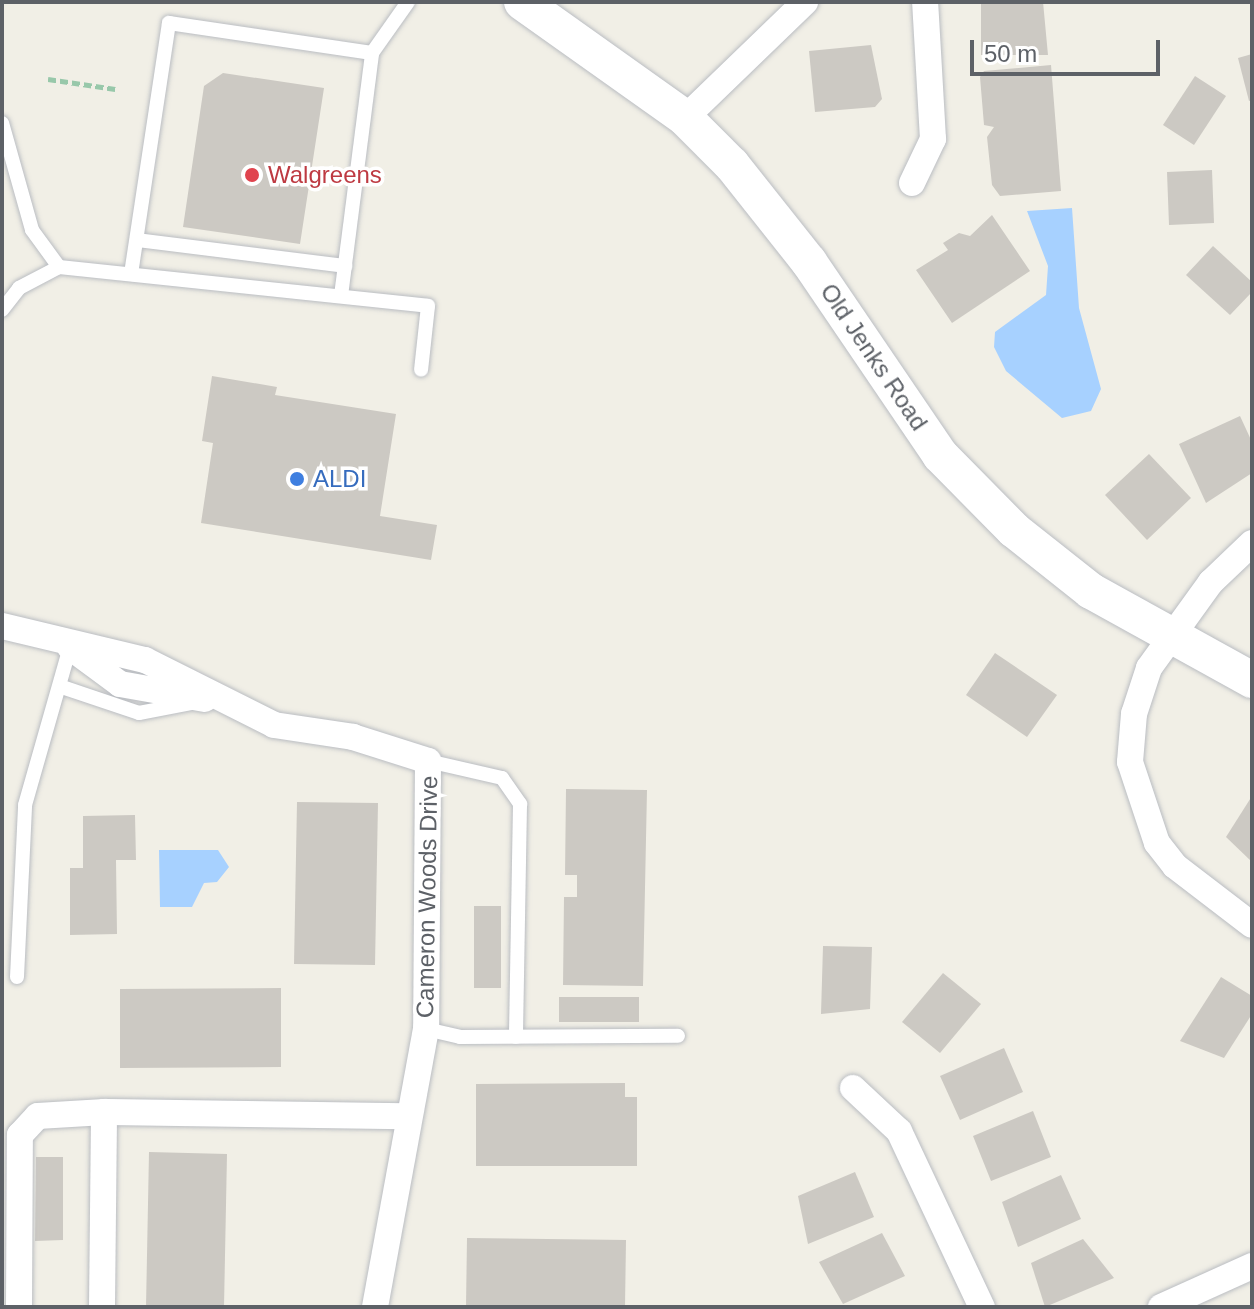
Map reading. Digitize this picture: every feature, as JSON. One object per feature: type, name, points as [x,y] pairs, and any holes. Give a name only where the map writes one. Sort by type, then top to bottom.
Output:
[{"type":"street","name":"Old Jenks Road","points":[[522,2],[685,118],[809,262],[940,455],[976,494],[1091,591],[1169,639],[1252,680]]},
{"type":"street","points":[[685,118],[805,2]]},
{"type":"street","points":[[912,183],[933,139],[925,2]]},
{"type":"street","points":[[1252,543],[1211,582],[1169,639],[1134,714],[1130,762],[1137,799],[1175,866],[1252,925]]},
{"type":"street","name":"Cameron Woods Drive","points":[[2,626],[70,647],[120,684],[211,700],[274,725],[353,737],[428,761],[426,1029],[409,1116],[388,1263],[375,1307]]},
{"type":"street","points":[[853,1088],[899,1131],[982,1307]]},
{"type":"street","points":[[102,1307],[104,1112]]},
{"type":"street","points":[[19,1307],[20,1135],[38,1116],[104,1112],[409,1116]]},
{"type":"street","points":[[1161,1307],[1252,1266]]},
{"type":"lane","points":[[341,296],[372,53],[408,2]]},
{"type":"lane","points":[[131,274],[169,23],[372,53]]},
{"type":"lane","points":[[2,123],[32,230],[59,267]]},
{"type":"lane","points":[[137,240],[345,266]]},
{"type":"lane","points":[[2,310],[19,288],[59,267],[428,306],[421,370]]},
{"type":"lane","points":[[17,977],[25,805],[62,687],[70,647]]},
{"type":"lane","points":[[62,687],[139,713],[211,700]]},
{"type":"lane","points":[[428,761],[502,778],[520,804],[516,1037]]},
{"type":"lane","points":[[426,1029],[516,1037],[678,1036]]},
{"type":"path","points":[[48,79],[115,89]]},
{"type":"water","points":[[1072,208],[1079,308],[1101,389],[1091,411],[1062,418],[1006,371],[994,347],[995,332],[1046,295],[1048,266],[1027,211]]},
{"type":"water","points":[[159,850],[218,850],[229,867],[217,882],[204,883],[192,907],[160,907]]},
{"type":"building","points":[[981,2],[1043,2],[1048,55],[981,55]]},
{"type":"building","points":[[871,45],[882,99],[875,107],[815,112],[809,51]]},
{"type":"building","points":[[1252,54],[1252,100],[1249,101],[1238,58]]},
{"type":"building","points":[[1051,65],[1061,191],[1000,196],[992,185],[987,137],[994,127],[984,125],[980,77],[984,71]]},
{"type":"building","name":"Walgreens","points":[[223,73],[324,88],[300,244],[183,227],[204,86]]},
{"type":"building","points":[[1195,76],[1226,96],[1194,145],[1163,125]]},
{"type":"building","points":[[1212,170],[1214,223],[1169,225],[1167,172]]},
{"type":"building","points":[[992,215],[1030,271],[952,323],[916,270],[948,250],[943,243],[959,233],[970,236]]},
{"type":"building","points":[[1213,246],[1252,282],[1252,292],[1230,315],[1186,275]]},
{"type":"building","name":"ALDI","points":[[212,376],[277,387],[275,395],[396,414],[380,516],[437,525],[431,560],[201,523],[213,443],[202,441]]},
{"type":"building","points":[[1240,416],[1252,442],[1252,473],[1206,503],[1179,444]]},
{"type":"building","points":[[1149,454],[1191,498],[1147,540],[1105,495]]},
{"type":"building","points":[[995,653],[1057,695],[1027,737],[966,695]]},
{"type":"building","points":[[566,789],[647,790],[643,986],[563,985],[564,897],[577,897],[577,875],[565,875]]},
{"type":"building","points":[[1252,796],[1252,862],[1226,837]]},
{"type":"building","points":[[297,802],[378,803],[375,965],[294,964]]},
{"type":"building","points":[[135,815],[136,860],[116,860],[117,934],[70,935],[70,868],[83,868],[83,816]]},
{"type":"building","points":[[474,906],[501,906],[501,988],[474,988]]},
{"type":"building","points":[[823,946],[872,947],[870,1009],[821,1014]]},
{"type":"building","points":[[943,973],[981,1004],[940,1053],[902,1022]]},
{"type":"building","points":[[1221,977],[1252,996],[1252,1014],[1224,1058],[1180,1041]]},
{"type":"building","points":[[281,988],[281,1067],[120,1068],[120,989]]},
{"type":"building","points":[[559,997],[639,997],[639,1022],[559,1022]]},
{"type":"building","points":[[1004,1048],[1023,1092],[960,1120],[940,1076]]},
{"type":"building","points":[[625,1083],[625,1097],[637,1097],[637,1166],[476,1166],[476,1084]]},
{"type":"building","points":[[1033,1111],[1051,1157],[991,1181],[973,1136]]},
{"type":"building","points":[[149,1152],[227,1154],[224,1307],[146,1307]]},
{"type":"building","points":[[36,1157],[63,1157],[63,1240],[35,1241]]},
{"type":"building","points":[[855,1172],[874,1217],[808,1244],[798,1196]]},
{"type":"building","points":[[1061,1175],[1081,1219],[1018,1247],[1002,1202]]},
{"type":"building","points":[[882,1233],[905,1276],[843,1304],[819,1262]]},
{"type":"building","points":[[467,1238],[626,1240],[625,1307],[466,1307]]},
{"type":"building","points":[[1083,1239],[1114,1278],[1045,1307],[1031,1263]]},
{"type":"place","name":"Walgreens","points":[[252,175]]},
{"type":"place","name":"ALDI","points":[[297,479]]}]
